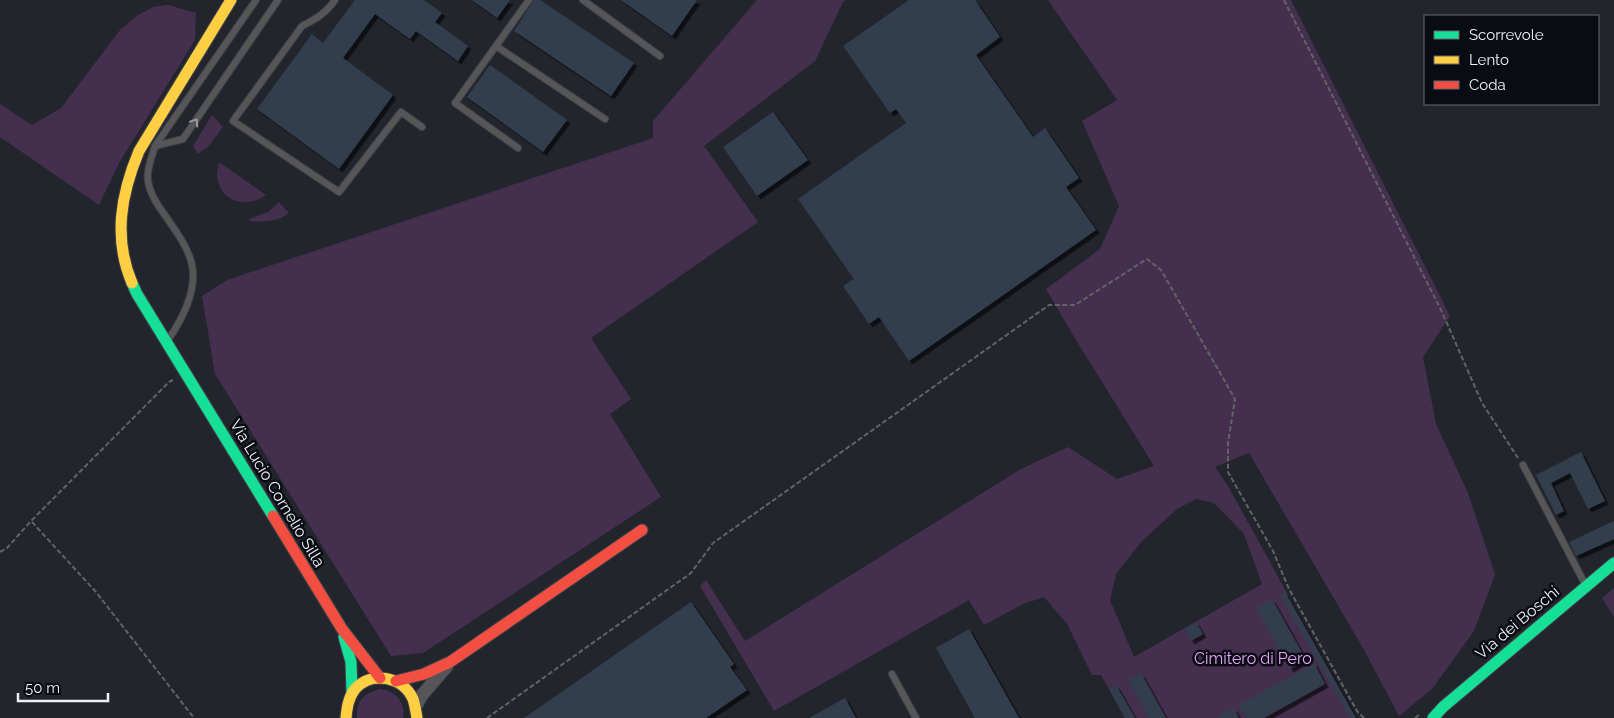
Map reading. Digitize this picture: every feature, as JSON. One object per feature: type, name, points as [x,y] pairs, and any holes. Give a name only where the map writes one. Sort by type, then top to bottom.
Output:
[{"type":"street","name":"Via Lucio Cornelio Silla","points":[[231,0],[139,151],[130,171],[120,218],[123,256],[128,275],[137,294],[342,629],[380,678]]},
{"type":"street","points":[[352,693],[364,682],[380,678],[396,681],[424,674],[450,662],[642,530]]},
{"type":"street","name":"Via dei Boschi","points":[[1433,718],[1614,562]]},
{"type":"street","name":"Via Lucio Cornelio Silla","points":[[342,629],[351,662],[352,693],[348,699],[345,716]]},
{"type":"street","points":[[417,715],[422,695],[450,662]]},
{"type":"street","points":[[396,681],[409,691],[417,715]]},
{"type":"lane","points":[[168,342],[186,307],[192,290],[193,273],[191,260],[185,246],[155,202],[150,189],[148,172],[156,146],[256,0]]},
{"type":"lane","points":[[156,146],[183,139],[278,0]]},
{"type":"lane","points":[[335,0],[329,9],[318,18],[302,26],[233,121],[339,192],[401,112],[422,127]]},
{"type":"lane","points":[[518,148],[455,103],[529,0]]},
{"type":"lane","points":[[583,0],[660,56]]},
{"type":"lane","points":[[496,46],[605,120]]},
{"type":"lane","points":[[1523,465],[1586,585]]},
{"type":"lane","points":[[892,674],[916,718]]},
{"type":"path","points":[[1284,0],[1442,312],[1482,403],[1523,465]]},
{"type":"path","points":[[487,718],[691,573],[712,542],[1041,311],[1050,305],[1075,305],[1147,259],[1161,270],[1235,399],[1228,443],[1228,472],[1273,551],[1289,589],[1357,711],[1364,718]]},
{"type":"path","points":[[0,552],[7,548],[31,521],[169,382],[186,373]]},
{"type":"path","points":[[31,521],[96,592],[194,718]]},
{"type":"green space","points":[[757,0],[846,0],[843,2],[815,61],[704,146],[758,222],[591,338],[631,399],[610,414],[661,497],[423,653],[391,656],[215,374],[202,296],[227,280],[653,138],[653,121]]},
{"type":"green space","name":"Cimitero di Pero","points":[[1048,0],[1291,0],[1450,316],[1423,357],[1436,424],[1468,493],[1495,574],[1474,631],[1432,689],[1399,716],[1364,650],[1249,453],[1215,467],[1228,486],[1356,718],[1125,718],[1101,675],[1092,675],[1067,624],[1044,597],[1023,604],[984,625],[969,600],[774,711],[700,586],[706,580],[745,641],[1021,469],[1068,447],[1117,479],[1154,466],[1046,289],[1100,249],[1119,206],[1082,121],[1117,100]],"holes":[[[1196,499],[1214,503],[1244,534],[1262,584],[1134,657],[1110,600],[1116,574],[1142,541],[1177,509]]]},
{"type":"green space","points":[[168,5],[196,13],[195,40],[119,163],[99,205],[0,137],[0,104],[32,125],[61,108],[120,30],[138,15],[153,7]]},
{"type":"green space","points":[[212,115],[223,127],[208,147],[198,154],[193,146]]},
{"type":"green space","points":[[219,162],[266,195],[253,201],[238,202],[226,195],[218,181]]},
{"type":"green space","points":[[279,202],[289,213],[271,221],[250,221],[249,219],[268,212]]},
{"type":"green space","points":[[1614,588],[1614,617],[1602,598]]},
{"type":"green space","points":[[379,689],[390,692],[398,697],[403,706],[403,718],[357,718],[357,707],[362,699],[369,693]]},
{"type":"building","points":[[355,0],[424,0],[442,13],[435,22],[468,46],[458,61],[416,31],[410,39],[375,14],[343,58],[393,95],[339,169],[257,109],[312,34],[323,43]]},
{"type":"building","points":[[472,0],[510,0],[497,18]]},
{"type":"building","points":[[534,0],[540,0],[634,63],[611,96],[514,31]]},
{"type":"building","points":[[621,0],[697,0],[672,36]]},
{"type":"building","points":[[909,0],[975,0],[1000,37],[976,55],[1033,137],[1045,128],[1079,178],[1066,187],[1096,230],[909,361],[879,317],[869,324],[843,286],[854,279],[798,199],[906,123],[896,109],[890,113],[843,46]]},
{"type":"building","points":[[490,65],[567,120],[543,152],[467,97]]},
{"type":"building","points":[[773,112],[808,160],[757,196],[723,147]]},
{"type":"building","points":[[1581,452],[1605,501],[1588,509],[1570,473],[1551,483],[1564,511],[1556,515],[1536,475]]},
{"type":"building","points":[[1614,521],[1614,539],[1576,556],[1569,542]]},
{"type":"building","points":[[1285,592],[1356,718],[1350,718],[1280,595]]},
{"type":"building","points":[[1272,599],[1306,660],[1290,669],[1256,608]]},
{"type":"building","points":[[691,602],[734,664],[730,667],[747,690],[706,718],[524,718]]},
{"type":"building","points":[[1196,622],[1203,634],[1191,641],[1184,629]]},
{"type":"building","points":[[969,629],[1019,718],[975,718],[936,648]]},
{"type":"building","points":[[1314,663],[1325,684],[1264,718],[1246,718],[1239,705]]},
{"type":"building","points":[[1141,673],[1166,718],[1149,718],[1128,679]]},
{"type":"building","points":[[1116,685],[1135,718],[1125,718],[1109,689]]},
{"type":"building","points":[[845,698],[856,718],[809,718]]},
{"type":"building","points":[[1234,708],[1239,718],[1216,718]]},
{"type":"traffic: fast","points":[[132,283],[273,516]]},
{"type":"traffic: fast","points":[[1433,718],[1443,707],[1614,563]]},
{"type":"traffic: fast","points":[[344,637],[351,662],[352,693]]},
{"type":"traffic: slow","points":[[132,283],[126,266],[121,233],[124,200],[133,167],[139,151],[231,0]]},
{"type":"traffic: slow","points":[[346,718],[349,699],[355,689],[370,679],[378,678],[395,681],[408,691],[413,699],[417,718]]},
{"type":"traffic: jam","points":[[273,516],[342,629],[380,678]]},
{"type":"traffic: jam","points":[[396,681],[424,674],[450,662],[642,530]]}]
